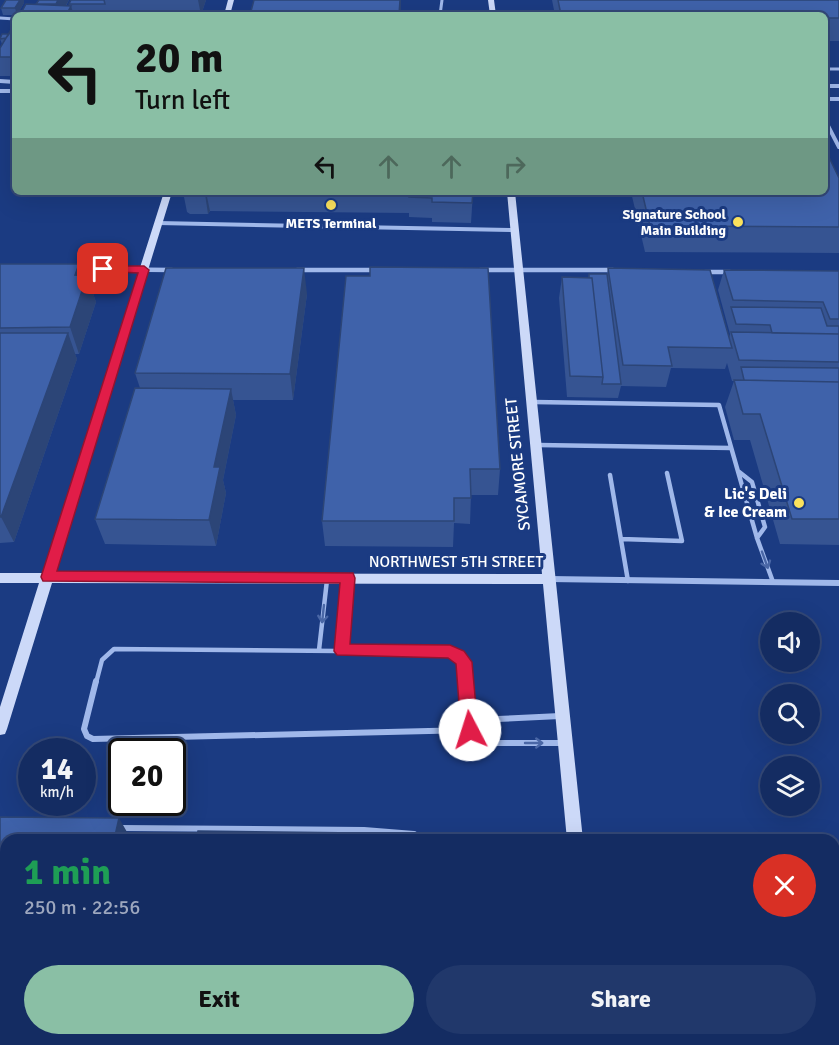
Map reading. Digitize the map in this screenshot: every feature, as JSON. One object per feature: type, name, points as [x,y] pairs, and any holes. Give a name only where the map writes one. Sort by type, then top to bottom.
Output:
[{"type":"main road","points":[[0,729],[167,195]]},
{"type":"main road","name":"SYCAMORE STREET","points":[[511,195],[574,834]]},
{"type":"main road","name":"NORTHWEST 5TH STREET","points":[[0,578],[549,579]]},
{"type":"street","points":[[828,126],[839,147]]},
{"type":"street","points":[[66,269],[179,270]]},
{"type":"street","points":[[285,270],[380,270]]},
{"type":"street","points":[[474,270],[616,270]]},
{"type":"street","points":[[696,271],[731,272]]},
{"type":"street","name":"NORTHWEST 5TH STREET","points":[[549,579],[839,583]]},
{"type":"lane","points":[[159,224],[514,230]]},
{"type":"lane","points":[[531,402],[719,405],[757,538],[773,582]]},
{"type":"lane","points":[[536,445],[731,448]]},
{"type":"lane","points":[[738,471],[753,482],[765,527],[757,538]]},
{"type":"lane","points":[[621,539],[682,541],[667,472]]},
{"type":"lane","points":[[610,476],[628,581]]},
{"type":"lane","points":[[319,650],[327,577]]},
{"type":"lane","points":[[342,651],[348,578]]},
{"type":"lane","points":[[470,730],[464,662],[459,656],[450,652],[114,649],[102,660],[84,729],[87,736],[93,739],[470,730],[497,719],[563,716]]},
{"type":"lane","points":[[470,730],[491,743],[566,743]]},
{"type":"lane","points":[[108,828],[364,830],[423,834]]},
{"type":"building","points":[[6,0],[20,0],[15,8],[1,8]]},
{"type":"building","points":[[39,0],[58,0],[56,4],[36,4]]},
{"type":"building","points":[[71,0],[104,0],[105,4],[69,4]]},
{"type":"building","points":[[254,0],[400,0],[399,12],[251,12]]},
{"type":"building","points":[[558,0],[839,0],[839,18],[828,18],[828,12],[560,12]]},
{"type":"building","points":[[26,4],[71,6],[68,12],[22,12]]},
{"type":"building","points":[[12,28],[12,57],[0,57],[0,48]]},
{"type":"building","points":[[2,34],[9,34],[6,38],[0,39]]},
{"type":"building","points":[[828,155],[839,178],[839,227],[650,226],[643,195],[792,195],[828,195]]},
{"type":"building","points":[[409,195],[473,195],[472,203],[432,202],[432,198],[409,197]]},
{"type":"building","points":[[0,264],[79,264],[75,275],[87,276],[70,327],[0,328]]},
{"type":"building","points":[[370,267],[488,268],[500,469],[470,469],[471,498],[454,498],[454,521],[322,521],[346,276],[370,276]]},
{"type":"building","points":[[166,268],[304,268],[290,374],[135,373]]},
{"type":"building","points":[[608,268],[710,270],[732,348],[668,347],[672,366],[623,365]]},
{"type":"building","points":[[724,270],[839,271],[839,319],[830,319],[823,302],[733,300]]},
{"type":"building","points":[[589,274],[607,274],[621,384],[602,384],[592,278],[589,278]]},
{"type":"building","points":[[562,277],[592,278],[603,377],[570,376]]},
{"type":"building","points":[[731,307],[821,308],[827,326],[839,326],[839,334],[772,333],[770,325],[736,324]]},
{"type":"building","points":[[731,332],[839,334],[839,362],[739,360]]},
{"type":"building","points":[[0,333],[68,333],[1,517],[0,517]]},
{"type":"building","points":[[741,367],[839,368],[839,382],[744,380]]},
{"type":"building","points":[[734,380],[839,382],[839,519],[792,519],[760,414],[743,414]]},
{"type":"building","points":[[135,388],[231,389],[214,467],[220,467],[209,520],[95,519]]},
{"type":"building","points":[[0,817],[119,818],[115,834],[0,834]]},
{"type":"building","points":[[198,831],[443,834],[197,834]]},
{"type":"place","name":"METS Terminal","points":[[331,205]]},
{"type":"place","name":"Signature School Main Building","points":[[738,222]]},
{"type":"place","name":"Lic's Deli & Ice Cream","points":[[799,503]]},
{"type":"route","points":[[103,269],[144,270],[48,577],[348,578],[342,651],[450,652],[459,656],[464,662],[470,730]]}]
